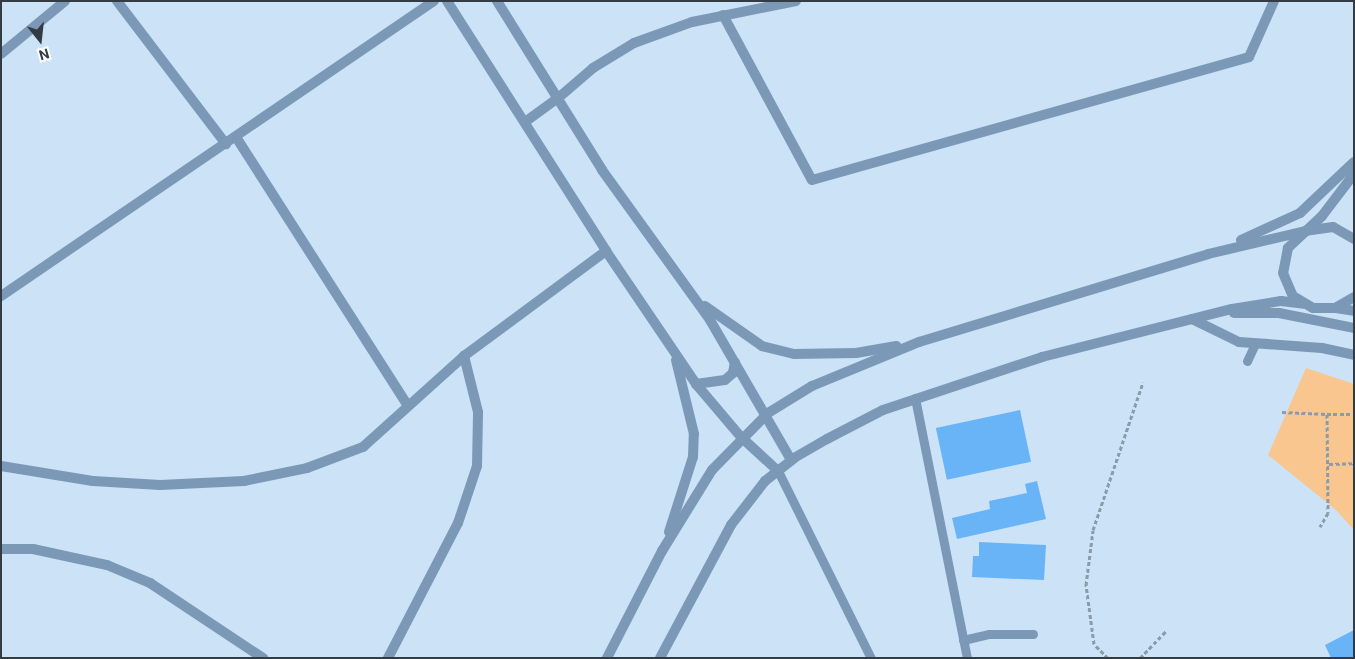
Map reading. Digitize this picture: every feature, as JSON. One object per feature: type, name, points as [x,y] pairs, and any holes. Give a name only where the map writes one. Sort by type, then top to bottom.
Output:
[{"type":"street","points":[[1,54],[65,1]]},
{"type":"street","points":[[117,1],[226,144]]},
{"type":"street","points":[[1,296],[434,1]]},
{"type":"street","points":[[447,1],[606,251],[696,384],[742,437],[778,471]]},
{"type":"street","points":[[497,1],[602,170],[695,298],[735,362],[791,460]]},
{"type":"street","points":[[525,122],[558,99],[593,68],[634,43],[758,4],[796,1]]},
{"type":"street","points":[[723,15],[812,180],[1249,57],[1274,1]]},
{"type":"street","points":[[236,137],[408,406]]},
{"type":"street","points":[[1208,254],[1286,222],[1324,193],[1354,162]]},
{"type":"street","points":[[1304,304],[1287,285],[1284,260],[1288,248],[1322,216],[1354,174]]},
{"type":"street","points":[[607,658],[662,551],[712,470],[742,437],[765,416],[812,386],[919,342],[1208,254],[1320,226],[1351,236]]},
{"type":"street","points":[[1,466],[102,481],[160,485],[244,482],[307,468],[363,447],[464,356],[606,251]]},
{"type":"street","points":[[1335,308],[1354,297]]},
{"type":"street","points":[[695,298],[762,346],[794,354],[856,353],[919,342]]},
{"type":"street","points":[[660,658],[731,525],[765,481],[791,460],[875,414],[915,398],[1042,357],[1213,314],[1281,301],[1304,304],[1324,310],[1335,308],[1354,310]]},
{"type":"street","points":[[1213,314],[1279,313],[1354,328]]},
{"type":"street","points":[[1192,319],[1233,339],[1255,344],[1322,348],[1354,355]]},
{"type":"street","points":[[662,551],[694,457],[690,412],[673,349]]},
{"type":"street","points":[[388,658],[458,523],[477,466],[478,412],[464,356]]},
{"type":"street","points":[[696,384],[725,380],[733,373],[735,362]]},
{"type":"street","points":[[1,549],[33,549],[107,565],[150,583],[263,658]]},
{"type":"lane","points":[[1247,361],[1255,344]]},
{"type":"lane","points":[[915,398],[967,658]]},
{"type":"lane","points":[[778,471],[871,658]]},
{"type":"lane","points":[[963,640],[989,634],[1033,634]]},
{"type":"path","points":[[1108,658],[1094,644],[1086,585],[1093,530],[1143,382]]},
{"type":"path","points":[[1282,412],[1354,414]]},
{"type":"path","points":[[1320,527],[1328,512],[1327,414]]},
{"type":"path","points":[[1329,464],[1354,462]]},
{"type":"path","points":[[1140,658],[1166,631]]},
{"type":"shaded area","points":[[1306,368],[1354,384],[1354,530],[1336,510],[1268,455]]},
{"type":"building","points":[[1020,410],[1031,462],[947,480],[936,428]]},
{"type":"building","points":[[1037,481],[1046,519],[957,539],[952,518],[990,509],[989,501],[1027,493],[1025,484]]},
{"type":"building","points":[[979,542],[1046,545],[1044,580],[972,577],[973,556],[979,556]]},
{"type":"building","points":[[1354,630],[1354,658],[1331,658],[1325,645]]}]
